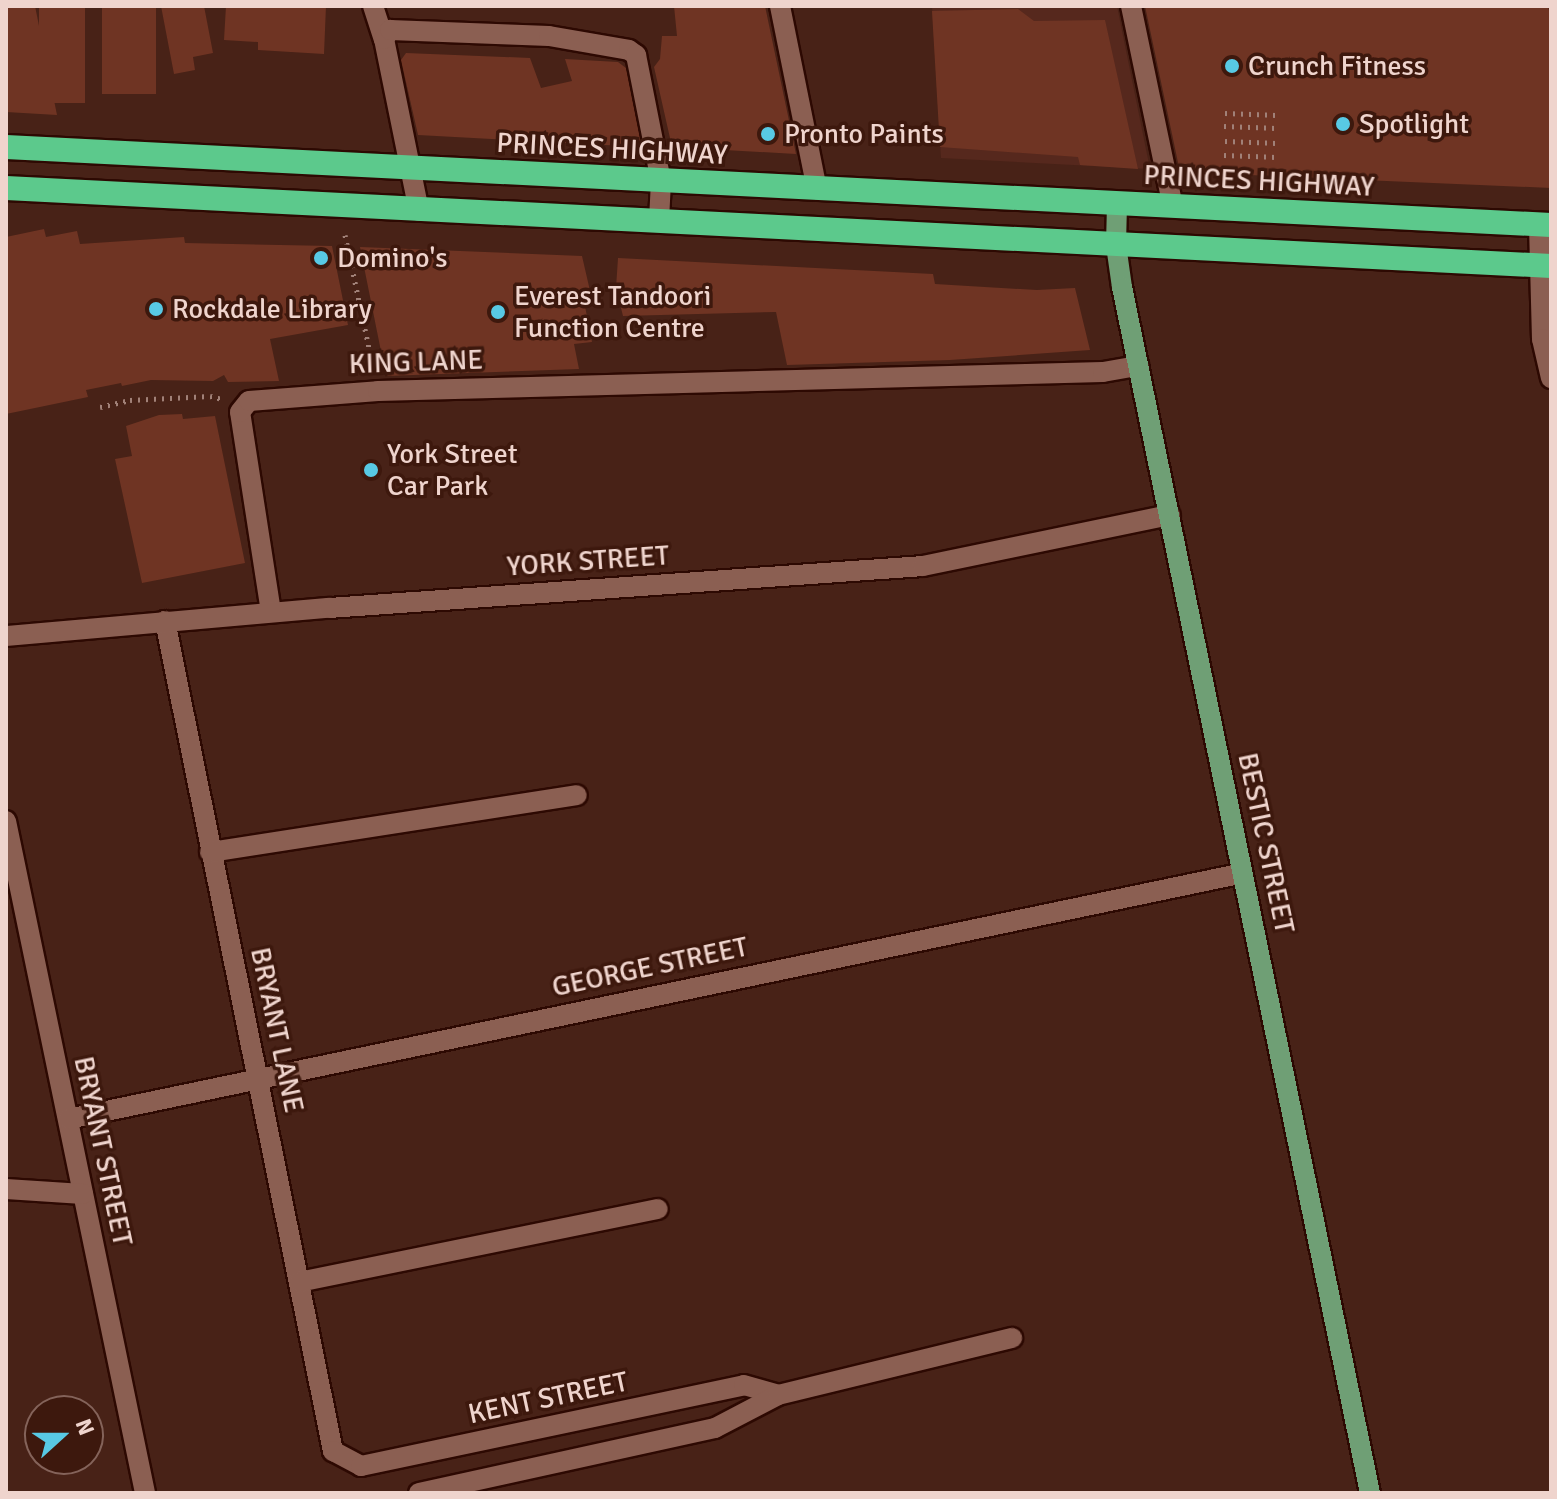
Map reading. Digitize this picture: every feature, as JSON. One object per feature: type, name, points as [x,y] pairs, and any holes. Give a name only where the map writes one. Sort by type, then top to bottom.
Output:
[{"type":"highway","name":"PRINCES HIGHWAY","points":[[6,147],[1545,225]]},
{"type":"highway","points":[[6,188],[1546,266]]},
{"type":"main road","name":"BESTIC STREET","points":[[1117,204],[1116,245],[1138,366],[1370,1493]]},
{"type":"street","points":[[373,6],[384,39],[419,211]]},
{"type":"street","points":[[780,6],[817,189]]},
{"type":"street","points":[[1131,6],[1173,207]]},
{"type":"street","points":[[384,39],[390,30],[549,36],[629,50],[636,55],[661,181],[659,221]]},
{"type":"street","points":[[1545,225],[1542,339],[1551,378]]},
{"type":"street","name":"KING LANE","points":[[246,405],[269,398],[378,391],[1103,372],[1138,366]]},
{"type":"street","points":[[246,405],[240,412],[271,612]]},
{"type":"street","name":"YORK STREET","points":[[6,636],[271,612],[923,566],[1170,515]]},
{"type":"street","name":"BRYANT LANE","points":[[165,621],[333,1451]]},
{"type":"street","points":[[210,852],[577,795]]},
{"type":"street","name":"BRYANT STREET","points":[[6,821],[145,1493]]},
{"type":"street","name":"GEORGE STREET","points":[[68,1119],[1243,873]]},
{"type":"street","points":[[6,1189],[83,1194]]},
{"type":"street","points":[[299,1282],[658,1209]]},
{"type":"street","name":"KENT STREET","points":[[419,1493],[715,1428],[778,1395],[1012,1338]]},
{"type":"street","name":"KENT STREET","points":[[333,1451],[361,1466],[744,1385],[778,1395]]},
{"type":"path","points":[[1225,113],[1276,115]]},
{"type":"path","points":[[1224,126],[1276,128]]},
{"type":"path","points":[[1225,141],[1276,143]]},
{"type":"path","points":[[1224,155],[1276,157]]},
{"type":"path","points":[[345,235],[378,391]]},
{"type":"path","points":[[100,407],[130,400],[210,396],[246,405]]},
{"type":"shaded area","points":[[932,6],[1117,6],[1150,169],[941,158]]},
{"type":"building","points":[[6,6],[35,6],[57,115],[6,112]]},
{"type":"building","points":[[39,6],[85,6],[85,103],[39,103]]},
{"type":"building","points":[[102,6],[156,6],[156,94],[102,94]]},
{"type":"building","points":[[161,6],[204,6],[213,53],[193,57],[195,70],[174,74]]},
{"type":"building","points":[[226,6],[326,6],[324,54],[258,50],[258,42],[224,40]]},
{"type":"building","points":[[674,6],[765,6],[796,154],[672,147],[654,67],[660,59],[662,36],[677,36]]},
{"type":"building","points":[[1145,6],[1548,6],[1551,20],[1551,188],[1180,172]]},
{"type":"building","points":[[1018,9],[1034,21],[1105,20],[1138,169],[1080,165],[1078,157],[940,147],[932,11]]},
{"type":"building","points":[[406,53],[530,58],[541,88],[572,81],[565,59],[618,62],[626,68],[642,147],[418,135],[401,60]]},
{"type":"building","points":[[44,229],[46,237],[77,231],[80,244],[184,237],[185,243],[332,246],[348,325],[270,339],[279,381],[228,382],[224,375],[213,381],[151,380],[122,386],[121,383],[86,390],[88,397],[6,414],[6,237]]},
{"type":"building","points":[[360,247],[582,256],[591,295],[583,296],[592,342],[574,344],[579,369],[386,376]]},
{"type":"building","points":[[618,258],[933,274],[935,284],[1037,290],[1075,288],[1090,350],[950,360],[787,365],[776,312],[623,316],[616,288]]},
{"type":"building","points":[[182,414],[183,419],[215,416],[245,563],[142,583],[115,459],[132,456],[126,426],[159,415]]},
{"type":"place","name":"Crunch Fitness","points":[[1232,66]]},
{"type":"place","name":"Spotlight","points":[[1343,124]]},
{"type":"place","name":"Pronto Paints","points":[[768,134]]},
{"type":"place","name":"Domino's","points":[[321,258]]},
{"type":"place","name":"Rockdale Library","points":[[156,309]]},
{"type":"place","name":"Everest Tandoori Function Centre","points":[[498,312]]},
{"type":"place","name":"York Street Car Park","points":[[371,470]]}]
